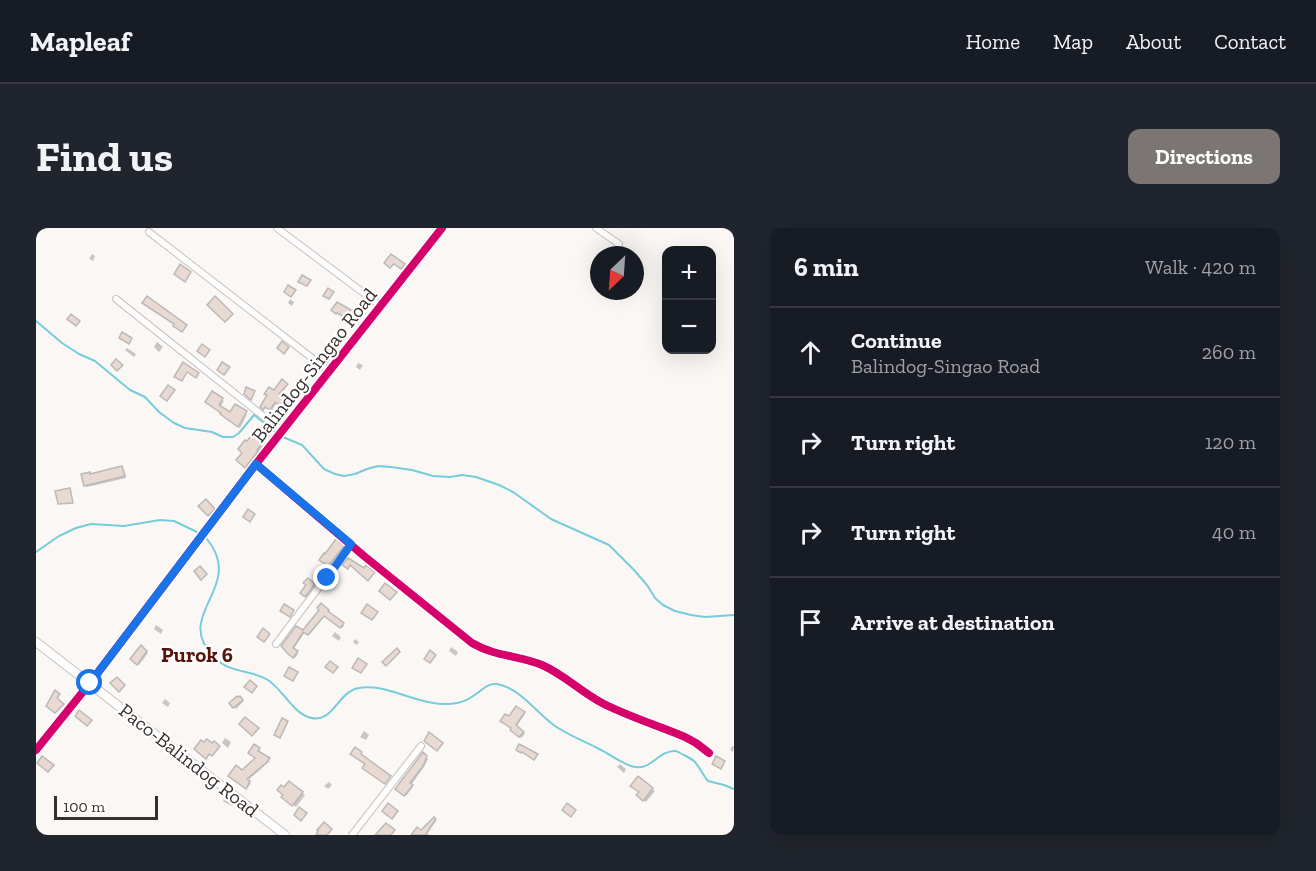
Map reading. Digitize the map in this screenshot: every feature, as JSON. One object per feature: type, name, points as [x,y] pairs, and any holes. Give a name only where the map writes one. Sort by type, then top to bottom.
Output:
[{"type":"street","points":[[277,228],[381,306]]},
{"type":"street","name":"Balindog-Singao Road","points":[[36,750],[90,683],[256,464],[442,228]]},
{"type":"street","points":[[596,228],[619,244]]},
{"type":"street","points":[[149,232],[330,372]]},
{"type":"street","points":[[116,300],[282,431]]},
{"type":"street","points":[[256,464],[472,643],[491,652],[552,670],[604,704],[685,737],[709,753]]},
{"type":"street","points":[[276,644],[351,544]]},
{"type":"street","name":"Paco-Balindog Road","points":[[36,642],[285,835]]},
{"type":"street","points":[[352,835],[421,746]]},
{"type":"building","points":[[391,254],[405,264],[401,269],[394,264],[390,268],[384,263]]},
{"type":"building","points":[[180,264],[191,272],[185,282],[174,274]]},
{"type":"building","points":[[302,275],[311,280],[307,286],[298,282]]},
{"type":"building","points":[[288,285],[296,290],[291,297],[284,292]]},
{"type":"building","points":[[328,288],[334,292],[329,299],[323,296]]},
{"type":"building","points":[[147,296],[187,325],[182,332],[142,303]]},
{"type":"building","points":[[215,296],[233,314],[225,322],[207,305]]},
{"type":"building","points":[[337,302],[351,310],[346,318],[331,310]]},
{"type":"building","points":[[71,314],[80,321],[76,326],[67,319]]},
{"type":"building","points":[[122,332],[132,338],[129,344],[119,338]]},
{"type":"building","points":[[282,341],[289,347],[284,354],[277,348]]},
{"type":"building","points":[[202,344],[210,350],[205,357],[197,351]]},
{"type":"building","points":[[116,359],[123,365],[117,371],[111,365]]},
{"type":"building","points":[[183,362],[199,373],[196,378],[187,372],[182,381],[174,377]]},
{"type":"building","points":[[222,362],[230,367],[224,375],[217,370]]},
{"type":"building","points":[[282,379],[288,384],[279,394],[290,402],[285,409],[275,402],[270,410],[265,407],[263,410],[260,407],[267,395],[264,394],[269,387],[274,390]]},
{"type":"building","points":[[168,385],[175,390],[167,401],[160,396]]},
{"type":"building","points":[[246,387],[255,391],[251,400],[244,394]]},
{"type":"building","points":[[212,391],[223,398],[219,405],[230,412],[235,404],[247,411],[238,427],[205,402]]},
{"type":"building","points":[[265,430],[270,433],[245,468],[236,460],[242,453],[238,449],[255,431],[261,436]]},
{"type":"building","points":[[122,466],[125,476],[84,486],[81,474]]},
{"type":"building","points":[[70,488],[73,503],[58,504],[55,491]]},
{"type":"building","points":[[206,499],[215,509],[208,516],[198,506]]},
{"type":"building","points":[[248,509],[255,514],[250,522],[243,517]]},
{"type":"building","points":[[336,539],[344,546],[328,566],[319,560]]},
{"type":"building","points":[[348,558],[364,568],[366,565],[375,572],[368,581],[350,565],[348,569],[342,565]]},
{"type":"building","points":[[200,566],[207,574],[201,580],[194,571]]},
{"type":"building","points":[[308,578],[315,584],[305,597],[300,593],[306,585],[303,583]]},
{"type":"building","points":[[385,583],[397,592],[390,600],[379,591]]},
{"type":"building","points":[[321,603],[344,623],[340,628],[324,616],[308,635],[303,632],[293,648],[298,651],[293,658],[281,646],[296,626],[303,630],[319,610],[317,608]]},
{"type":"building","points":[[284,604],[294,610],[290,617],[280,611]]},
{"type":"building","points":[[367,604],[378,612],[372,620],[361,613]]},
{"type":"building","points":[[263,628],[270,634],[264,642],[257,637]]},
{"type":"building","points":[[141,645],[147,651],[137,665],[130,659]]},
{"type":"building","points":[[397,648],[400,652],[386,666],[382,662]]},
{"type":"building","points":[[430,650],[436,655],[430,663],[424,659]]},
{"type":"building","points":[[358,658],[367,664],[361,673],[352,668]]},
{"type":"building","points":[[330,661],[338,667],[333,673],[325,667]]},
{"type":"building","points":[[289,667],[298,672],[293,681],[284,676]]},
{"type":"building","points":[[117,677],[125,685],[119,692],[110,683]]},
{"type":"building","points":[[250,680],[257,686],[252,693],[244,687]]},
{"type":"building","points":[[55,690],[60,694],[57,698],[64,704],[55,713],[46,706]]},
{"type":"building","points":[[237,696],[243,700],[233,708],[229,703]]},
{"type":"building","points":[[516,706],[525,712],[516,725],[524,732],[519,737],[500,721],[505,714],[509,716]]},
{"type":"building","points":[[79,710],[92,720],[87,726],[75,716]]},
{"type":"building","points":[[245,717],[259,728],[252,736],[239,724]]},
{"type":"building","points":[[282,718],[288,721],[280,738],[274,735]]},
{"type":"building","points":[[429,732],[443,743],[437,751],[424,741]]},
{"type":"building","points":[[207,739],[220,746],[212,756],[209,754],[206,759],[194,749],[201,740],[204,742]]},
{"type":"building","points":[[254,744],[260,748],[258,751],[270,758],[247,779],[250,781],[246,789],[228,776],[236,765],[242,770],[255,758],[248,753]]},
{"type":"building","points":[[519,744],[538,754],[534,760],[516,750]]},
{"type":"building","points":[[355,747],[391,776],[385,784],[362,768],[365,764],[350,754]]},
{"type":"building","points":[[423,752],[427,756],[423,766],[410,783],[413,785],[404,796],[395,789]]},
{"type":"building","points":[[42,756],[54,765],[48,772],[37,763]]},
{"type":"building","points":[[716,756],[725,761],[721,769],[712,764]]},
{"type":"building","points":[[638,776],[653,788],[643,801],[636,795],[639,792],[630,786]]},
{"type":"building","points":[[289,781],[303,792],[292,806],[281,797],[283,795],[277,790]]},
{"type":"building","points":[[388,803],[398,811],[392,819],[382,811]]},
{"type":"building","points":[[567,803],[576,810],[571,817],[562,810]]},
{"type":"building","points":[[299,807],[307,813],[301,821],[294,815]]},
{"type":"building","points":[[434,817],[436,819],[426,834],[428,835],[411,835],[417,827],[421,830]]},
{"type":"building","points":[[324,822],[332,829],[327,835],[316,835],[317,830]]},
{"type":"building","points":[[386,823],[395,830],[391,835],[375,835]]},
{"type":"waterway","points":[[36,321],[62,343],[95,361],[130,390],[145,397],[159,412],[174,423],[185,428],[212,432],[223,437],[233,437],[254,415],[276,432]]},
{"type":"waterway","points":[[283,437],[302,445],[324,469],[335,474],[344,476],[355,474],[378,466],[412,470],[433,476],[476,477],[499,485],[513,492],[551,519],[609,545],[634,570],[663,605],[675,611],[705,617],[734,615]]},
{"type":"waterway","points":[[36,552],[59,536],[91,524],[124,526],[160,520],[174,521],[197,532]]},
{"type":"waterway","points":[[207,539],[217,557],[219,572],[203,614],[200,628],[203,642],[221,663],[268,680],[297,710],[308,717],[317,719],[324,717],[345,695],[359,688],[381,689],[419,700],[444,704],[463,701],[486,687],[496,684],[516,692],[560,729],[631,766],[644,766],[664,754],[676,751],[695,762],[708,781],[734,789]]},
{"type":"cycle path","points":[[36,750],[90,683],[256,464],[442,228]]},
{"type":"cycle path","points":[[256,464],[364,556],[472,643],[490,651],[542,665],[604,704],[685,737],[709,753]]},
{"type":"district","name":"Purok 6","points":[[197,655]]},
{"type":"route","points":[[90,683],[256,464],[351,544],[327,578]]}]
